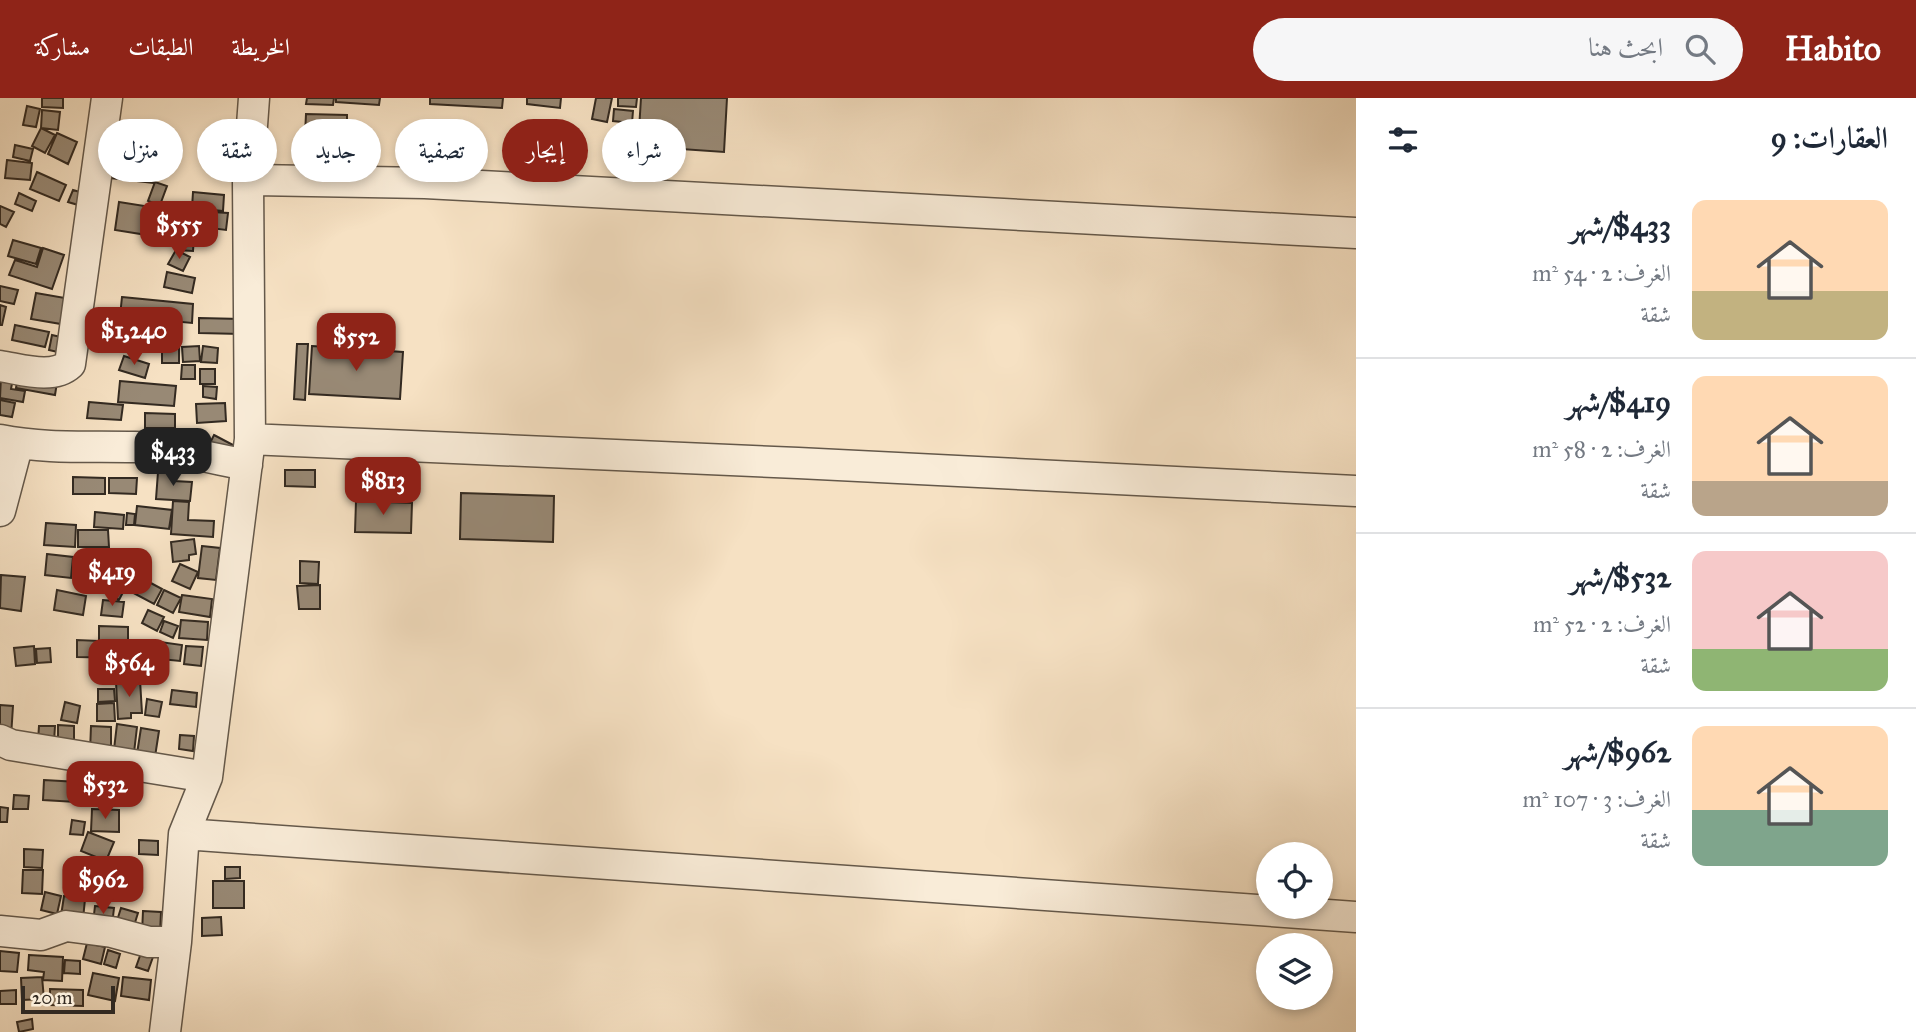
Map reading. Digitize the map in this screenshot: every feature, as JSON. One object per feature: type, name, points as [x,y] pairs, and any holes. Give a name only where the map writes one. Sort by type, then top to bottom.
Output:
[{"type":"street","points":[[0,366],[53,373],[63,371],[70,364],[107,98]]},
{"type":"street","points":[[252,119],[254,98]]},
{"type":"street","points":[[277,180],[425,183],[1356,233]]},
{"type":"street","points":[[165,1032],[176,942],[184,834],[207,777],[249,452],[248,182]]},
{"type":"street","points":[[0,511],[9,441],[52,447],[798,463],[1356,491]]},
{"type":"street","points":[[0,740],[11,745],[207,777]]},
{"type":"street","points":[[184,834],[1356,918]]},
{"type":"street","points":[[0,931],[41,935],[66,926],[112,932],[149,942],[176,942]]},
{"type":"building","points":[[42,98],[63,98],[63,108],[42,107]]},
{"type":"building","points":[[307,98],[334,98],[333,105],[306,104]]},
{"type":"building","points":[[336,98],[380,98],[379,105],[336,102]]},
{"type":"building","points":[[430,98],[503,98],[502,108],[430,104]]},
{"type":"building","points":[[527,98],[561,98],[560,108],[527,104]]},
{"type":"building","points":[[596,98],[612,98],[608,119],[592,119]]},
{"type":"building","points":[[618,98],[637,98],[636,107],[618,106]]},
{"type":"building","points":[[641,98],[727,98],[724,152],[686,149],[686,119],[640,119]]},
{"type":"building","points":[[27,106],[40,109],[36,127],[23,125]]},
{"type":"building","points":[[614,109],[633,111],[632,119],[613,119]]},
{"type":"building","points":[[42,110],[60,112],[58,130],[41,128]]},
{"type":"building","points":[[306,114],[347,115],[347,119],[306,119]]},
{"type":"building","points":[[41,128],[55,135],[45,153],[32,146]]},
{"type":"building","points":[[57,133],[77,142],[68,164],[48,154]]},
{"type":"building","points":[[15,145],[33,149],[30,161],[13,157]]},
{"type":"building","points":[[7,160],[32,163],[30,180],[5,178]]},
{"type":"building","points":[[37,172],[66,185],[59,201],[30,189]]},
{"type":"building","points":[[155,182],[167,186],[160,205],[148,201]]},
{"type":"building","points":[[73,190],[90,195],[85,207],[68,202]]},
{"type":"building","points":[[193,192],[224,195],[223,211],[192,208]]},
{"type":"building","points":[[19,193],[36,201],[32,211],[15,204]]},
{"type":"building","points":[[119,202],[151,207],[147,235],[115,230]]},
{"type":"building","points":[[0,206],[14,212],[6,227],[0,224]]},
{"type":"building","points":[[212,212],[228,213],[226,230],[210,228]]},
{"type":"building","points":[[179,233],[194,236],[193,251],[177,250]]},
{"type":"building","points":[[13,240],[41,248],[36,264],[8,256]]},
{"type":"building","points":[[43,248],[64,255],[52,289],[9,275],[15,260],[37,267]]},
{"type":"building","points":[[176,250],[190,257],[183,271],[168,264]]},
{"type":"building","points":[[167,272],[195,278],[192,293],[164,287]]},
{"type":"building","points":[[0,286],[18,290],[14,304],[0,301]]},
{"type":"building","points":[[36,293],[65,298],[61,324],[31,319]]},
{"type":"building","points":[[122,297],[193,304],[192,323],[120,316]]},
{"type":"building","points":[[0,305],[6,307],[2,325],[0,325]]},
{"type":"building","points":[[199,318],[241,319],[241,334],[199,333]]},
{"type":"building","points":[[131,320],[177,323],[176,340],[130,338]]},
{"type":"building","points":[[15,325],[49,332],[45,347],[12,340]]},
{"type":"building","points":[[52,335],[65,338],[62,353],[49,350]]},
{"type":"building","points":[[297,344],[308,344],[305,400],[294,399]]},
{"type":"building","points":[[162,346],[179,346],[179,363],[162,363]]},
{"type":"building","points":[[199,346],[200,361],[183,362],[182,347]]},
{"type":"building","points":[[203,346],[218,348],[217,363],[201,362]]},
{"type":"building","points":[[312,346],[403,352],[400,399],[309,394]]},
{"type":"building","points":[[124,356],[149,364],[145,378],[119,370]]},
{"type":"building","points":[[182,365],[195,365],[195,379],[181,379]]},
{"type":"building","points":[[200,369],[215,369],[215,384],[200,384]]},
{"type":"building","points":[[19,370],[58,376],[55,395],[16,388]]},
{"type":"building","points":[[1,376],[13,378],[11,389],[25,391],[23,402],[0,398]]},
{"type":"building","points":[[120,381],[176,386],[174,406],[118,402]]},
{"type":"building","points":[[203,386],[217,387],[216,399],[203,397]]},
{"type":"building","points":[[0,400],[15,403],[12,417],[0,415]]},
{"type":"building","points":[[89,402],[123,405],[121,420],[87,418]]},
{"type":"building","points":[[225,403],[226,421],[197,423],[196,404]]},
{"type":"building","points":[[145,413],[175,414],[175,428],[145,428]]},
{"type":"building","points":[[144,430],[174,430],[174,445],[143,444]]},
{"type":"building","points":[[214,435],[233,445],[226,459],[207,449]]},
{"type":"building","points":[[285,470],[315,470],[315,487],[285,486]]},
{"type":"building","points":[[158,472],[174,473],[174,481],[192,482],[190,501],[156,499]]},
{"type":"building","points":[[73,477],[105,478],[105,494],[73,494]]},
{"type":"building","points":[[109,478],[137,478],[136,494],[109,493]]},
{"type":"building","points":[[461,493],[554,496],[553,542],[460,539]]},
{"type":"building","points":[[173,501],[189,502],[188,520],[214,521],[213,537],[171,534]]},
{"type":"building","points":[[356,501],[412,503],[411,533],[355,532]]},
{"type":"building","points":[[137,506],[172,510],[169,529],[135,525]]},
{"type":"building","points":[[95,512],[124,515],[123,529],[94,527]]},
{"type":"building","points":[[127,513],[135,514],[134,525],[126,525]]},
{"type":"building","points":[[46,523],[76,525],[75,547],[44,545]]},
{"type":"building","points":[[78,530],[108,530],[109,547],[78,547]]},
{"type":"building","points":[[194,539],[196,554],[189,555],[189,560],[173,562],[171,542]]},
{"type":"building","points":[[202,546],[220,548],[216,580],[198,578]]},
{"type":"building","points":[[47,554],[73,557],[71,578],[45,575]]},
{"type":"building","points":[[83,557],[132,575],[119,600],[74,576]]},
{"type":"building","points":[[300,561],[319,562],[318,584],[300,583]]},
{"type":"building","points":[[180,564],[198,572],[190,589],[172,581]]},
{"type":"building","points":[[134,574],[162,589],[154,604],[126,589]]},
{"type":"building","points":[[1,575],[25,577],[21,611],[0,608]]},
{"type":"building","points":[[320,585],[320,609],[299,609],[297,586]]},
{"type":"building","points":[[57,590],[86,596],[83,615],[54,610]]},
{"type":"building","points":[[164,590],[181,598],[173,613],[157,605]]},
{"type":"building","points":[[182,595],[212,599],[210,617],[179,612]]},
{"type":"building","points":[[103,600],[124,602],[122,617],[101,615]]},
{"type":"building","points":[[148,610],[164,617],[157,631],[142,623]]},
{"type":"building","points":[[181,620],[208,622],[207,640],[179,638]]},
{"type":"building","points":[[164,621],[178,626],[173,638],[160,632]]},
{"type":"building","points":[[99,626],[128,627],[128,658],[77,657],[77,640],[99,641]]},
{"type":"building","points":[[153,641],[182,645],[180,661],[151,658]]},
{"type":"building","points":[[34,646],[35,664],[16,666],[14,648]]},
{"type":"building","points":[[186,646],[203,647],[201,666],[184,664]]},
{"type":"building","points":[[138,647],[149,647],[149,658],[138,658]]},
{"type":"building","points":[[50,648],[51,662],[37,663],[36,649]]},
{"type":"building","points":[[140,680],[142,713],[131,713],[131,718],[118,719],[116,682]]},
{"type":"building","points":[[98,689],[114,689],[115,701],[98,702]]},
{"type":"building","points":[[172,690],[197,693],[196,707],[170,704]]},
{"type":"building","points":[[147,699],[162,702],[159,717],[145,715]]},
{"type":"building","points":[[65,702],[80,706],[77,723],[61,720]]},
{"type":"building","points":[[114,703],[115,721],[97,721],[97,704]]},
{"type":"building","points":[[0,705],[13,706],[11,737],[0,736]]},
{"type":"building","points":[[117,724],[137,727],[133,761],[113,758]]},
{"type":"building","points":[[58,725],[74,726],[74,746],[58,746]]},
{"type":"building","points":[[39,726],[55,726],[54,742],[38,741]]},
{"type":"building","points":[[91,726],[111,727],[111,752],[90,752]]},
{"type":"building","points":[[141,728],[159,731],[154,763],[136,760]]},
{"type":"building","points":[[180,735],[194,736],[193,751],[179,749]]},
{"type":"building","points":[[44,780],[78,782],[76,802],[43,800]]},
{"type":"building","points":[[14,795],[29,796],[28,809],[13,809]]},
{"type":"building","points":[[0,807],[8,808],[7,822],[0,822]]},
{"type":"building","points":[[92,809],[119,810],[119,832],[91,831]]},
{"type":"building","points":[[72,820],[85,822],[83,835],[70,834]]},
{"type":"building","points":[[88,832],[114,842],[106,861],[81,851]]},
{"type":"building","points":[[139,840],[158,841],[158,855],[139,854]]},
{"type":"building","points":[[24,849],[43,850],[42,868],[24,867]]},
{"type":"building","points":[[225,867],[240,867],[240,878],[225,879]]},
{"type":"building","points":[[23,870],[43,870],[42,894],[22,893]]},
{"type":"building","points":[[102,874],[116,874],[116,885],[102,885]]},
{"type":"building","points":[[213,881],[244,881],[244,908],[213,908]]},
{"type":"building","points":[[45,892],[61,896],[57,914],[41,910]]},
{"type":"building","points":[[64,896],[85,899],[83,919],[61,916]]},
{"type":"building","points":[[95,906],[114,908],[112,925],[93,923]]},
{"type":"building","points":[[121,908],[138,913],[132,932],[115,927]]},
{"type":"building","points":[[143,911],[161,912],[160,933],[142,933]]},
{"type":"building","points":[[221,917],[222,935],[202,936],[202,918]]},
{"type":"building","points":[[87,943],[105,947],[101,964],[83,959]]},
{"type":"building","points":[[108,950],[120,954],[116,968],[104,964]]},
{"type":"building","points":[[0,951],[19,953],[17,972],[0,971]]},
{"type":"building","points":[[141,953],[153,957],[148,971],[136,967]]},
{"type":"building","points":[[29,955],[63,957],[62,981],[43,980],[44,972],[28,970]]},
{"type":"building","points":[[65,960],[80,961],[80,974],[64,973]]},
{"type":"building","points":[[93,973],[119,978],[115,1001],[88,995]]},
{"type":"building","points":[[42,977],[44,999],[22,1000],[21,978]]},
{"type":"building","points":[[123,977],[151,980],[149,1000],[121,996]]},
{"type":"building","points":[[50,989],[83,990],[83,1006],[50,1005]]},
{"type":"building","points":[[16,990],[16,1004],[0,1004],[0,991]]},
{"type":"building","points":[[32,1019],[33,1029],[19,1032],[17,1022]]}]
